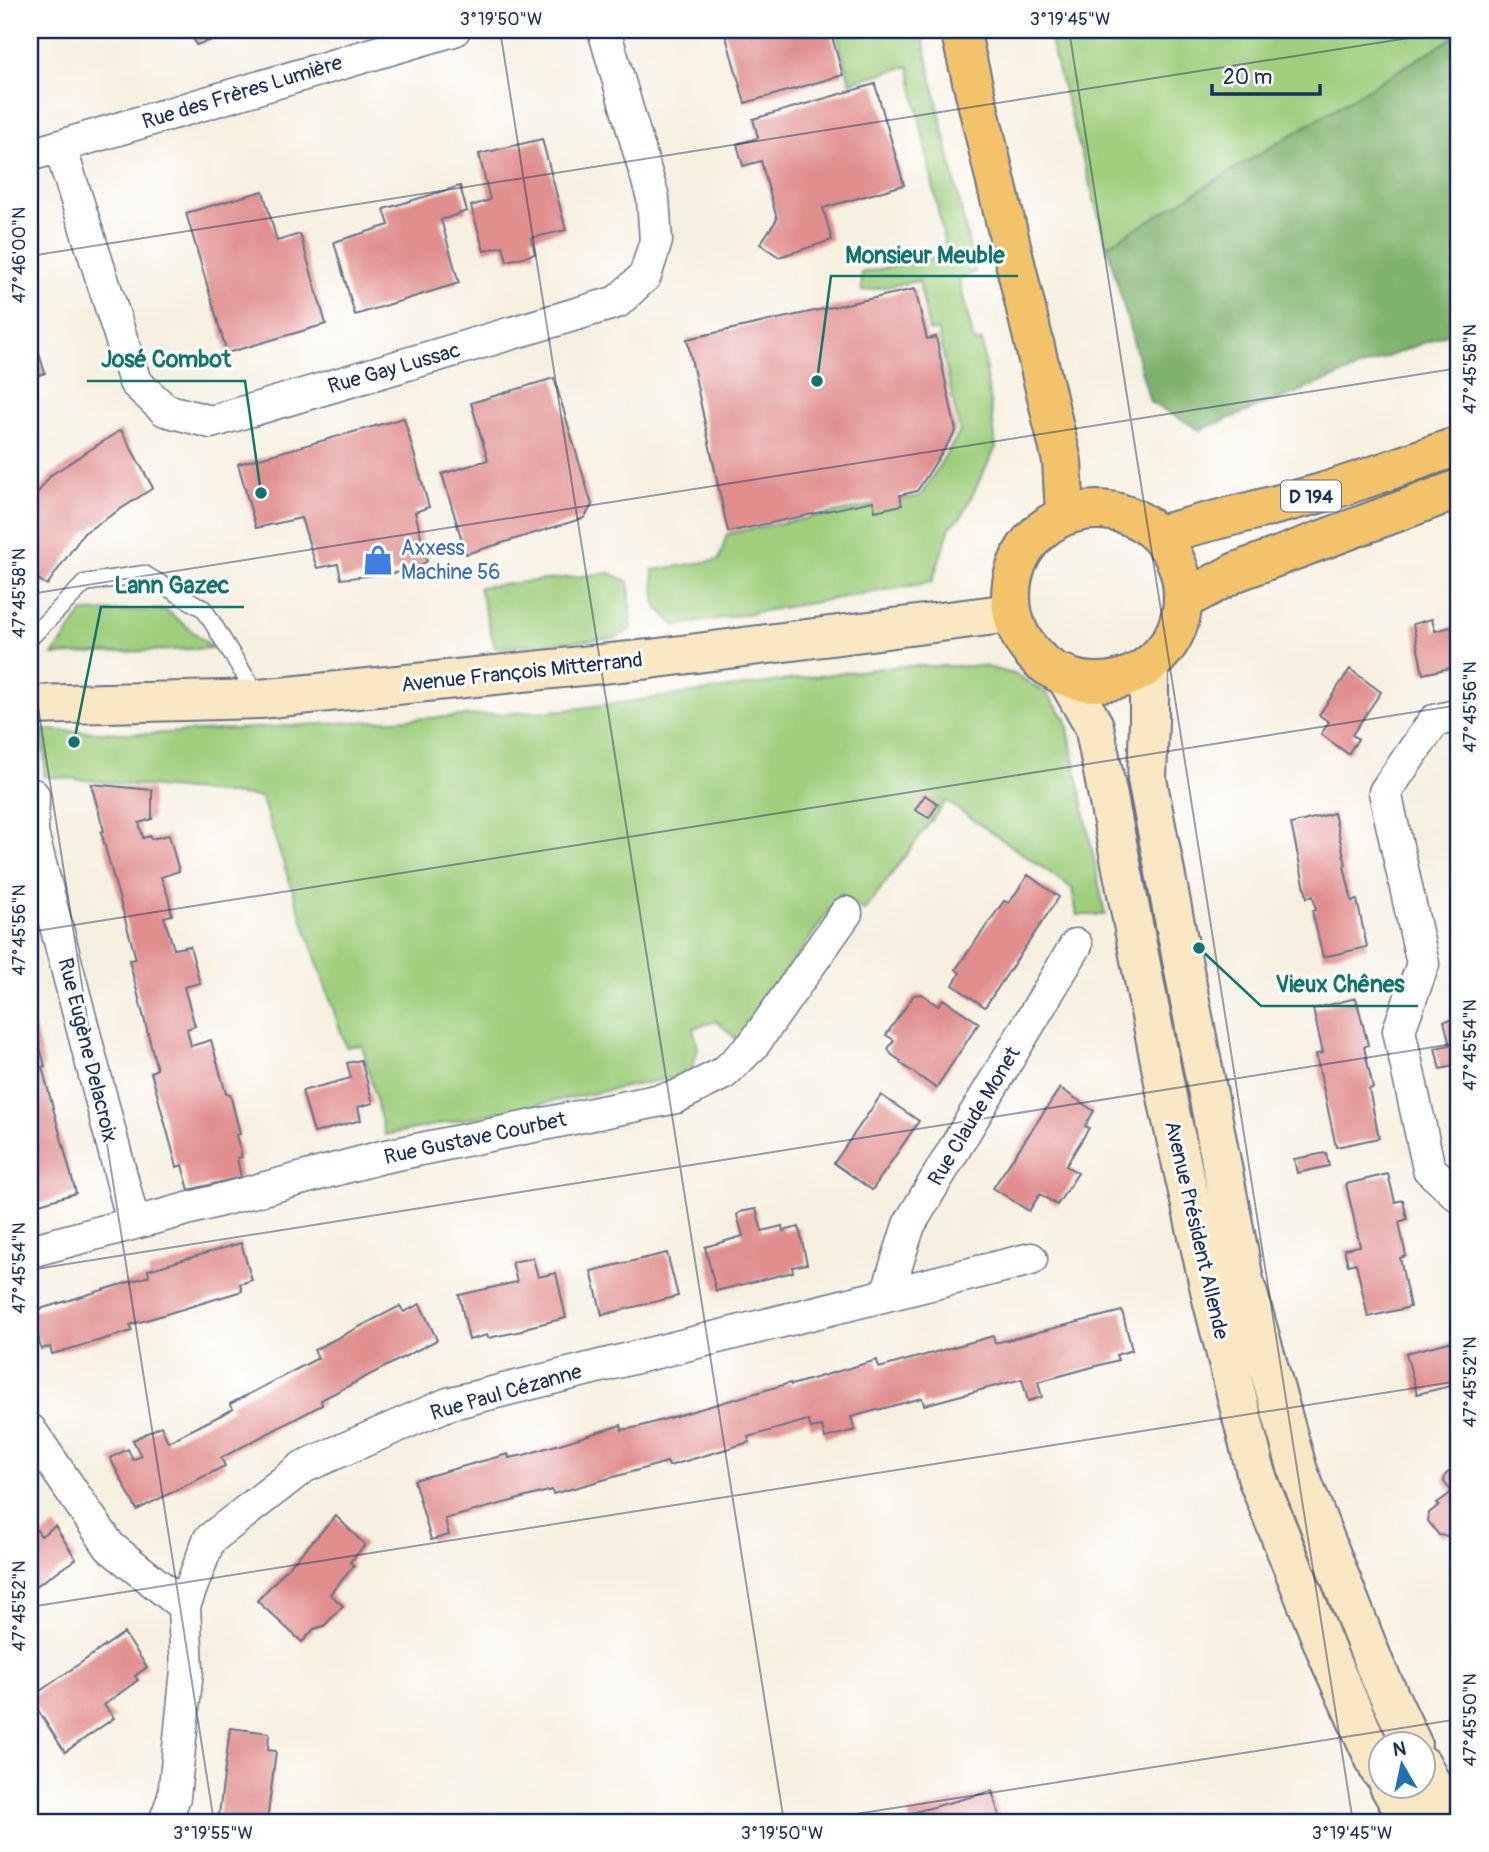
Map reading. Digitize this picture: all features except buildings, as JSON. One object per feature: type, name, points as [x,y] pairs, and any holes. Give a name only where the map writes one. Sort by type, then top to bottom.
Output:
[{"type":"main road","points":[[960,30],[1062,461],[1065,515]]},
{"type":"main road","name":"D 194","points":[[1159,535],[1325,492],[1459,446]]},
{"type":"main road","name":"D 194","points":[[1184,600],[1236,572],[1459,489]]},
{"type":"main road","points":[[1098,509],[1128,514],[1159,535],[1175,560],[1184,600],[1174,639],[1149,666],[1114,681],[1080,681],[1046,665],[1024,645],[1011,612],[1013,574],[1032,538],[1065,515],[1098,509]]},
{"type":"main road","name":"Avenue François Mitterrand","points":[[30,705],[260,699],[650,659],[1011,612]]},
{"type":"main road","name":"Avenue Président Allende","points":[[1149,666],[1147,779],[1244,1280],[1298,1471],[1376,1668],[1405,1730]]},
{"type":"main road","name":"Avenue Président Allende","points":[[1065,675],[1094,726],[1169,1107],[1212,1299],[1258,1480],[1329,1658],[1366,1738]]},
{"type":"main road","points":[[1436,1792],[1450,1822]]},
{"type":"main road","points":[[1397,1800],[1410,1822]]},
{"type":"street","name":"Rue des Frères Lumière","points":[[45,151],[450,30]]},
{"type":"street","name":"Rue Gay Lussac","points":[[45,151],[135,382],[165,410],[211,422],[617,302],[645,276],[656,241],[653,198],[604,30]]},
{"type":"street","points":[[1459,715],[1434,721],[1385,792],[1423,964],[1399,1030],[1429,1170],[1459,1196]]},
{"type":"street","name":"Rue Eugène Delacroix","points":[[33,795],[32,833],[133,1222]]},
{"type":"street","name":"Rue Gustave Courbet","points":[[30,1251],[382,1157],[676,1097],[724,1073],[753,1045],[846,913]]},
{"type":"street","name":"Rue Claude Monet","points":[[887,1294],[909,1225],[1076,945]]},
{"type":"street","name":"Rue Paul Cézanne","points":[[164,1822],[174,1797],[187,1670],[184,1606],[209,1540],[303,1467],[449,1404],[1031,1259]]},
{"type":"street","points":[[30,1430],[110,1548],[184,1606]]},
{"type":"lane","points":[[30,638],[85,583],[144,574],[204,609],[260,699]]},
{"type":"green space","points":[[836,30],[921,30],[975,272],[959,280],[974,342],[982,341],[996,447],[962,516],[950,527],[932,582],[676,626],[656,606],[653,570],[719,560],[727,534],[920,496],[960,432],[938,331],[929,331],[919,281],[862,291],[861,273],[947,255],[909,66],[850,82]]},
{"type":"green space","points":[[1047,30],[1459,30],[1459,34],[1107,246]]},
{"type":"green space","points":[[1459,34],[1459,329],[1200,430],[1150,402],[1107,246]]},
{"type":"green space","points":[[610,573],[629,582],[631,629],[616,638],[495,648],[479,587]]},
{"type":"green space","points":[[166,610],[213,648],[53,655],[83,612]]},
{"type":"green space","points":[[903,666],[983,666],[1017,675],[1046,693],[1066,719],[1105,915],[1077,915],[1072,888],[946,801],[864,911],[841,894],[738,1041],[717,1021],[693,1028],[698,1049],[690,1074],[385,1135],[362,1045],[346,1047],[261,797],[44,776],[42,730],[150,734],[566,710]]},
{"type":"place","name":"Monsieur Meuble","points":[[817,381]]},
{"type":"place","name":"José Combot","points":[[261,493]]},
{"type":"place","name":"Axxess Machine 56","points":[[378,560]]},
{"type":"place","name":"Lann Gazec","points":[[74,742]]},
{"type":"place","name":"Vieux Chênes","points":[[1199,948]]}]
